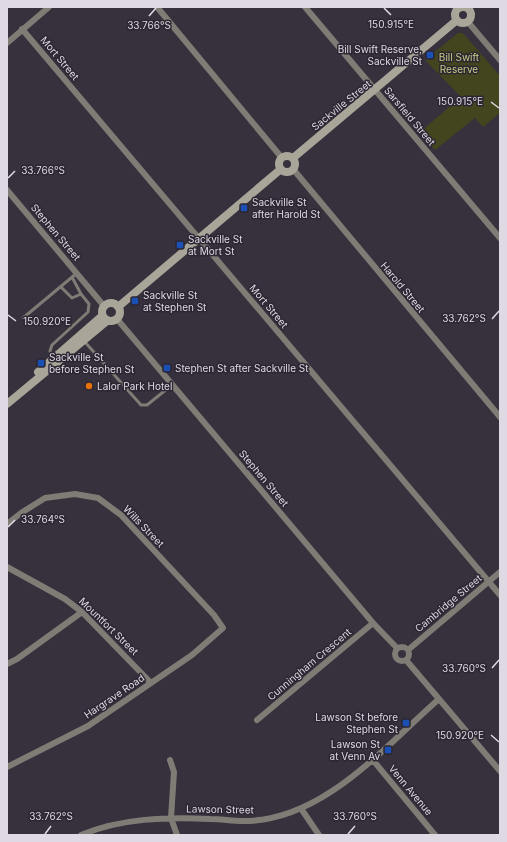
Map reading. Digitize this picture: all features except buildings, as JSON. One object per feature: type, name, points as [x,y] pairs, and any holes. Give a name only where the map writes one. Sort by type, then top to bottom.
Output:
[{"type":"street","points":[[7,43],[49,7]]},
{"type":"street","points":[[157,7],[282,158]]},
{"type":"street","name":"Sarsfield Street","points":[[305,7],[500,238]]},
{"type":"street","points":[[458,8],[470,8],[471,16],[468,22],[461,23],[457,20],[455,15],[458,8]]},
{"type":"street","name":"Sackville Street","points":[[293,158],[457,20]]},
{"type":"street","points":[[468,22],[500,60]]},
{"type":"street","name":"Mort Street","points":[[22,30],[500,595]]},
{"type":"street","points":[[281,168],[287,171],[293,169],[295,162],[293,158],[286,156],[282,158]]},
{"type":"street","points":[[281,168],[280,164],[282,158]]},
{"type":"street","points":[[118,306],[200,239],[281,168]]},
{"type":"street","name":"Harold Street","points":[[293,169],[500,417]]},
{"type":"street","name":"Stephen Street","points":[[7,190],[74,275],[104,306]]},
{"type":"street","points":[[105,319],[102,311],[104,306],[111,303],[118,306]]},
{"type":"street","points":[[7,404],[105,319],[117,319],[120,314],[118,306]]},
{"type":"street","name":"Stephen Street","points":[[117,319],[373,623],[397,648]]},
{"type":"street","points":[[7,399],[52,359],[82,339]]},
{"type":"street","name":"Wills Street","points":[[7,524],[45,498],[75,494],[98,498],[122,515],[214,615],[223,628]]},
{"type":"street","name":"Mountfort Street","points":[[7,567],[66,598],[152,682]]},
{"type":"street","name":"Cambridge Street","points":[[408,650],[500,572]]},
{"type":"street","points":[[7,664],[82,612]]},
{"type":"street","name":"Cunningham Crescent","points":[[257,720],[373,623]]},
{"type":"street","name":"Hargrave Road","points":[[7,767],[88,726],[192,655],[223,628]]},
{"type":"street","points":[[403,646],[408,650],[409,656],[406,660],[400,661],[396,659],[395,652],[397,648],[403,646]]},
{"type":"street","points":[[406,660],[500,771]]},
{"type":"street","name":"Lawson Street","points":[[81,835],[99,827],[125,822],[171,818],[244,822],[268,819],[302,810],[325,797],[372,759],[439,699]]},
{"type":"street","name":"Venn Avenue","points":[[372,759],[435,835]]},
{"type":"street","points":[[170,760],[174,772],[171,818],[177,835]]},
{"type":"street","points":[[302,810],[319,835]]},
{"type":"lane","points":[[23,318],[74,275],[81,294],[89,304],[88,312],[52,345],[50,351],[52,359]]},
{"type":"lane","points":[[61,287],[72,298],[81,294]]},
{"type":"lane","points":[[82,339],[141,406],[146,405],[172,385]]},
{"type":"green space","name":"Bill Swift Reserve","points":[[458,33],[463,33],[500,76],[500,113],[483,127],[475,118],[435,150],[420,132],[461,97],[425,60]]},
{"type":"place","name":"Bill Swift Reserve, Sackville St","points":[[430,55]]},
{"type":"place","name":"Sackville St after Harold St","points":[[244,208]]},
{"type":"place","name":"Sackville St at Mort St","points":[[180,245]]},
{"type":"place","name":"Sackville St at Stephen St","points":[[135,301]]},
{"type":"place","name":"Sackville St before Stephen St","points":[[41,363]]},
{"type":"place","name":"Stephen St after Sackville St","points":[[167,368]]},
{"type":"place","name":"Lalor Park Hotel","points":[[89,386]]},
{"type":"place","name":"Lawson St before Stephen St","points":[[406,723]]},
{"type":"place","name":"Lawson St at Venn Av","points":[[388,750]]}]
